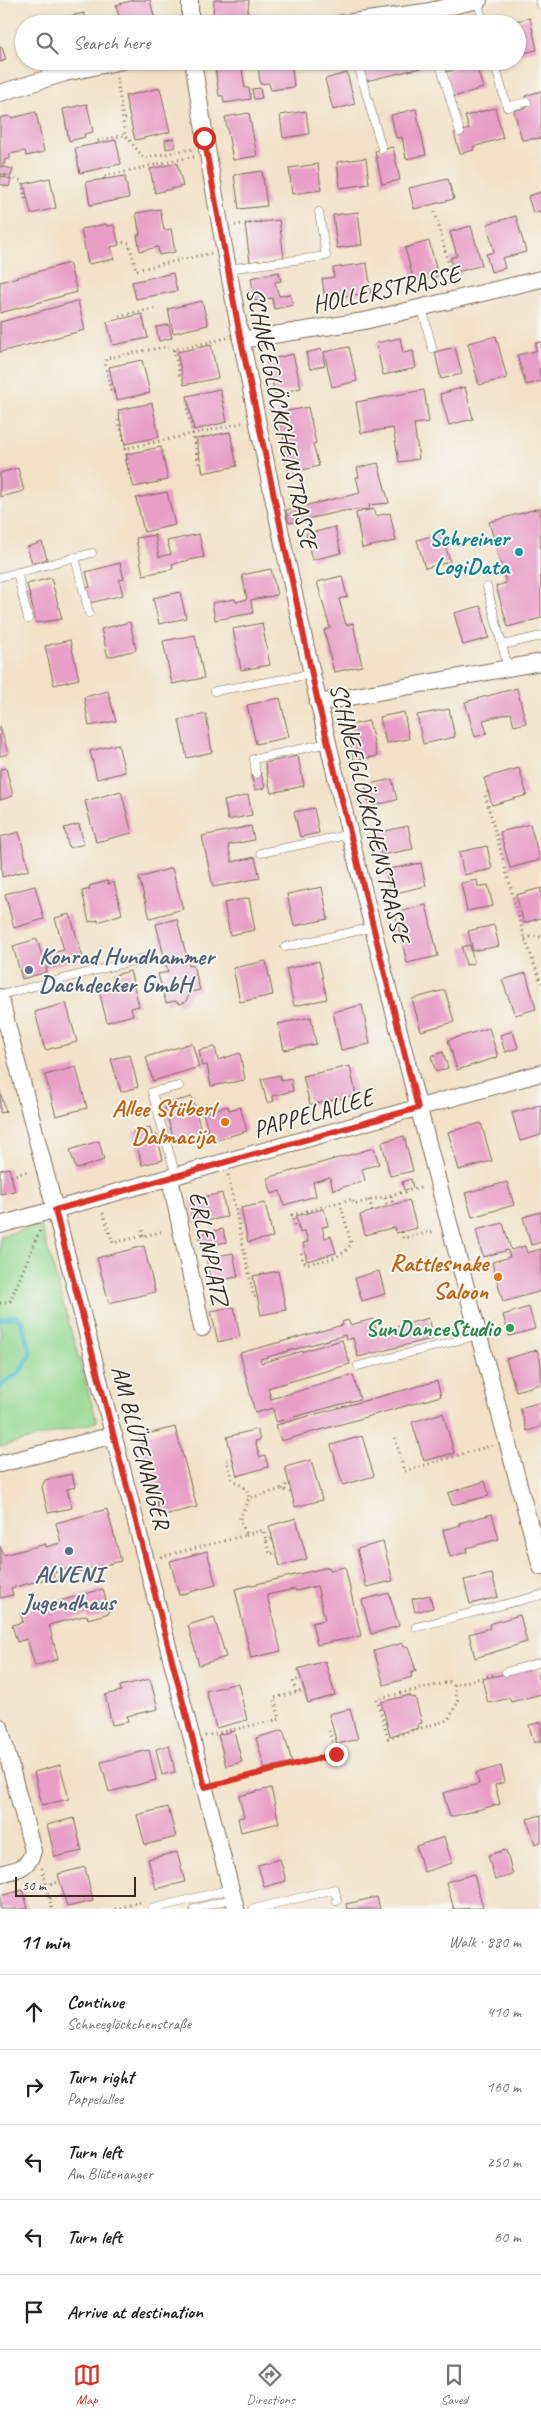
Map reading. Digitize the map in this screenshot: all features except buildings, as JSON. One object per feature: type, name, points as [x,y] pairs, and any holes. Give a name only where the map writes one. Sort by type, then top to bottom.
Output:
[{"type":"street","points":[[190,0],[190,15]]},
{"type":"street","points":[[426,15],[478,0]]},
{"type":"street","points":[[0,93],[79,70]]},
{"type":"street","name":"SCHNEEGLÖCKCHENSTRASSE","points":[[194,70],[223,251],[318,703],[438,1183],[508,1441],[534,1510],[541,1566]]},
{"type":"street","name":"HOLLERSTRASSE","points":[[240,338],[364,321],[541,279]]},
{"type":"street","points":[[318,703],[541,662]]},
{"type":"street","name":"AM BLÜTENANGER","points":[[0,996],[234,1899]]},
{"type":"street","name":"PAPPELALLEE","points":[[0,1225],[541,1073]]},
{"type":"street","name":"ERLENPLATZ","points":[[173,1177],[181,1227],[202,1328]]},
{"type":"street","points":[[0,1464],[114,1436]]},
{"type":"street","points":[[0,1727],[33,1850],[31,1859],[26,1865],[0,1874]]},
{"type":"lane","points":[[478,0],[482,15]]},
{"type":"lane","points":[[540,0],[541,5]]},
{"type":"lane","points":[[360,70],[382,149]]},
{"type":"lane","points":[[442,70],[460,132]]},
{"type":"lane","points":[[497,70],[507,107],[527,102]]},
{"type":"lane","points":[[227,269],[326,256],[319,212]]},
{"type":"lane","points":[[422,307],[432,348]]},
{"type":"lane","points":[[0,576],[92,553]]},
{"type":"lane","points":[[75,557],[89,614]]},
{"type":"lane","points":[[17,572],[28,619]]},
{"type":"lane","points":[[487,587],[508,668]]},
{"type":"lane","points":[[502,645],[541,636]]},
{"type":"lane","points":[[216,691],[312,674]]},
{"type":"lane","points":[[256,774],[254,760],[328,743]]},
{"type":"lane","points":[[262,853],[351,834]]},
{"type":"lane","points":[[285,946],[374,927]]},
{"type":"lane","points":[[0,996],[144,958]]},
{"type":"lane","points":[[173,1177],[152,1092],[179,1086]]},
{"type":"lane","points":[[358,1366],[479,1335]]},
{"type":"lane","points":[[416,1627],[541,1595]]},
{"type":"lane","points":[[506,1672],[541,1662]]},
{"type":"lane","points":[[254,1909],[335,1889],[337,1901]]},
{"type":"lane","points":[[152,1909],[234,1899]]},
{"type":"lane","points":[[194,1909],[234,1899]]},
{"type":"path","points":[[119,70],[125,135],[144,158],[207,151]]},
{"type":"path","points":[[125,119],[130,118]]},
{"type":"path","points":[[96,144],[96,141],[125,135]]},
{"type":"path","points":[[104,179],[104,176],[142,169],[149,165],[207,151]]},
{"type":"path","points":[[0,175],[22,181],[26,203]]},
{"type":"path","points":[[435,212],[458,299]]},
{"type":"path","points":[[246,223],[265,221]]},
{"type":"path","points":[[118,242],[129,243],[136,270],[223,251]]},
{"type":"path","points":[[119,316],[158,308]]},
{"type":"path","points":[[114,392],[111,392],[109,374],[105,363],[107,358],[165,347],[174,350],[240,338]]},
{"type":"path","points":[[174,350],[178,360],[180,377],[182,377]]},
{"type":"path","points":[[189,405],[187,406],[191,419],[192,434],[199,464],[201,463]]},
{"type":"path","points":[[120,418],[117,418],[123,434],[124,449],[130,478],[132,478]]},
{"type":"path","points":[[124,449],[258,420]]},
{"type":"path","points":[[488,792],[485,795],[525,938],[541,983]]},
{"type":"path","points":[[525,938],[541,937]]},
{"type":"path","points":[[225,1162],[254,1297],[257,1296]]},
{"type":"path","points":[[385,1198],[438,1183]]},
{"type":"path","points":[[298,1227],[295,1227],[292,1215],[352,1199],[354,1204],[384,1195],[388,1207]]},
{"type":"path","points":[[391,1196],[393,1205]]},
{"type":"path","points":[[98,1198],[113,1243],[181,1227]]},
{"type":"path","points":[[369,1200],[372,1211]]},
{"type":"path","points":[[305,1251],[301,1252],[307,1264],[340,1255],[348,1250],[352,1243],[340,1202]]},
{"type":"path","points":[[0,1303],[10,1301],[36,1236],[55,1210]]},
{"type":"path","points":[[402,1232],[403,1238],[450,1227]]},
{"type":"path","points":[[142,1230],[143,1236]]},
{"type":"path","points":[[395,1438],[404,1471],[508,1441]]},
{"type":"path","points":[[233,1458],[227,1460],[232,1479],[247,1490],[250,1498],[240,1518],[246,1535]]},
{"type":"path","points":[[250,1498],[282,1489],[289,1482]]},
{"type":"path","points":[[282,1489],[292,1493]]},
{"type":"path","points":[[146,1561],[263,1530],[270,1554],[276,1552]]},
{"type":"path","points":[[266,1541],[272,1539]]},
{"type":"path","points":[[454,1685],[458,1702],[448,1720],[388,1738],[377,1699],[449,1682],[454,1685],[506,1672]]},
{"type":"path","points":[[296,1692],[293,1681],[301,1679]]},
{"type":"path","points":[[192,1739],[280,1718],[274,1698],[304,1690]]},
{"type":"path","points":[[205,1787],[336,1754],[329,1730]]},
{"type":"path","points":[[31,1859],[41,1865],[52,1909]]},
{"type":"path","points":[[46,1886],[60,1882]]},
{"type":"path","points":[[49,1898],[64,1895]]},
{"type":"green space","points":[[41,1225],[97,1422],[0,1447],[0,1236]]},
{"type":"waterway","points":[[0,1320],[15,1316],[22,1322],[31,1354],[19,1373],[2,1384],[0,1388]]},
{"type":"place","name":"Schreiner LogiData","points":[[519,552]]},
{"type":"place","name":"Konrad Hundhammer Dachdecker GmbH","points":[[29,970]]},
{"type":"place","name":"Allee Stüberl Dalmacija","points":[[225,1122]]},
{"type":"place","name":"Rattlesnake Saloon","points":[[498,1277]]},
{"type":"place","name":"SunDanceStudio","points":[[510,1328]]},
{"type":"place","name":"ALVENI Jugendhaus","points":[[69,1551]]},
{"type":"route","points":[[204,138],[240,336],[318,703],[418,1108],[55,1210],[205,1787],[336,1754]]}]
